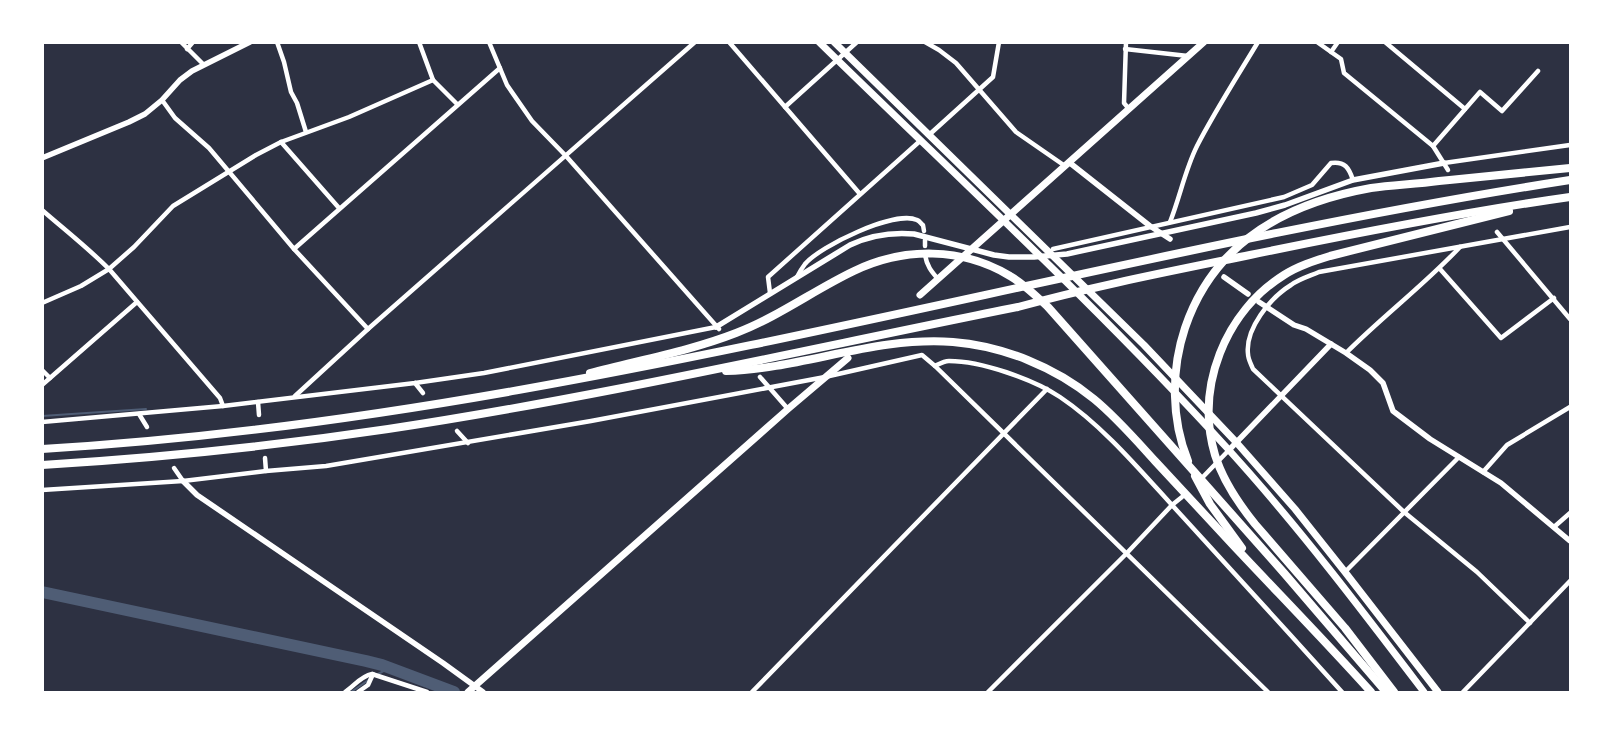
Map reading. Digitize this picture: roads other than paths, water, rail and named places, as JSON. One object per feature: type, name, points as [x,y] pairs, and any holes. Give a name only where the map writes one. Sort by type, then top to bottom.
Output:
[{"type":"highway","points":[[1272,584],[1237,542],[1202,490],[1186,454],[1177,417],[1175,376],[1182,338],[1200,294],[1220,264],[1249,236],[1273,221],[1298,208],[1346,194],[1372,188],[1570,168]]},
{"type":"highway","points":[[42,449],[153,441],[255,430],[386,413],[523,390],[705,356],[1212,245],[1454,199],[1570,180]]},
{"type":"highway","points":[[42,465],[260,446],[388,429],[526,406],[706,372],[1018,307],[1067,294],[1370,230],[1570,197]]},
{"type":"highway","points":[[1394,692],[1345,628],[1255,524],[1224,480],[1211,437],[1209,397],[1216,363],[1231,329],[1240,315],[1257,296],[1285,274],[1330,256],[1559,199]]},
{"type":"highway","points":[[523,390],[703,344],[737,333],[785,310],[855,271],[890,258],[922,254],[948,254],[982,262],[1011,276],[1033,293],[1071,331],[1338,634],[1386,692]]},
{"type":"highway","points":[[706,372],[751,370],[860,348],[916,341],[954,342],[975,345],[1029,361],[1064,378],[1093,398],[1107,411],[1272,584],[1371,692]]},
{"type":"main road","points":[[819,42],[1135,350],[1229,450],[1338,578],[1424,692]]},
{"type":"main road","points":[[834,42],[1144,345],[1236,442],[1295,509],[1346,572],[1438,692]]},
{"type":"main road","points":[[920,295],[1204,42]]},
{"type":"main road","points":[[468,692],[848,358]]},
{"type":"street","points":[[181,42],[203,64]]},
{"type":"street","points":[[187,49],[193,42]]},
{"type":"street","points":[[42,158],[144,114],[162,100],[180,80],[203,64],[250,42]]},
{"type":"street","points":[[277,42],[291,92],[297,103],[306,132]]},
{"type":"street","points":[[419,42],[433,80],[457,104]]},
{"type":"street","points":[[489,42],[507,86],[532,121],[566,156],[717,328]]},
{"type":"street","points":[[729,42],[860,194]]},
{"type":"street","points":[[785,107],[857,42]]},
{"type":"street","points":[[924,42],[939,50],[956,63],[1016,132],[1068,165],[1170,239]]},
{"type":"street","points":[[930,134],[993,77],[999,42]]},
{"type":"street","points":[[1126,42],[1124,103],[1129,109]]},
{"type":"street","points":[[1170,222],[1179,201],[1186,172],[1197,146],[1258,42]]},
{"type":"street","points":[[1317,42],[1341,59],[1344,73],[1433,146],[1448,170]]},
{"type":"street","points":[[1331,52],[1338,42]]},
{"type":"street","points":[[1385,42],[1465,109]]},
{"type":"street","points":[[295,396],[368,329],[691,44]]},
{"type":"street","points":[[1125,49],[1189,56]]},
{"type":"street","points":[[294,249],[500,68]]},
{"type":"street","points":[[1433,146],[1480,92],[1502,112],[1538,71]]},
{"type":"street","points":[[42,302],[81,286],[108,269],[134,247],[173,206],[228,172],[282,142],[349,117],[433,80]]},
{"type":"street","points":[[162,100],[175,118],[209,148],[294,249],[368,329]]},
{"type":"street","points":[[770,293],[768,277],[920,141]]},
{"type":"street","points":[[282,142],[340,208]]},
{"type":"street","points":[[42,422],[223,406],[415,383],[484,373],[717,328],[770,293],[865,238],[901,233],[925,236],[1009,257],[1067,254],[1175,232],[1285,205],[1353,180],[1444,163],[1570,145]]},
{"type":"street","points":[[1053,249],[1150,226],[1230,210],[1297,192],[1312,185],[1331,163],[1346,165],[1353,180]]},
{"type":"street","points":[[42,210],[72,237],[89,249],[108,269],[220,398],[223,406]]},
{"type":"street","points":[[797,277],[806,263],[820,252],[875,225],[896,219],[917,220],[923,225],[925,246]]},
{"type":"street","points":[[1530,623],[1477,572],[1404,512],[1253,369],[1248,356],[1248,342],[1254,326],[1266,307],[1291,285],[1319,272],[1570,227]]},
{"type":"street","points":[[1497,232],[1570,319]]},
{"type":"street","points":[[1346,353],[1375,324],[1440,269],[1461,246]]},
{"type":"street","points":[[922,254],[930,271],[938,278]]},
{"type":"street","points":[[1440,269],[1501,338],[1554,298]]},
{"type":"street","points":[[1224,277],[1248,294]]},
{"type":"street","points":[[42,385],[137,302]]},
{"type":"street","points":[[1259,302],[1294,325],[1306,329],[1332,344],[1378,376],[1393,411],[1430,440],[1501,483],[1570,541]]},
{"type":"street","points":[[1200,480],[1332,344]]},
{"type":"street","points":[[42,490],[184,481],[326,466],[468,443],[825,378],[922,355],[1268,692]]},
{"type":"street","points":[[935,366],[947,361],[993,368],[1030,381],[1080,412],[1101,430],[1172,505],[1342,692]]},
{"type":"street","points":[[42,370],[50,378]]},
{"type":"street","points":[[760,378],[788,409]]},
{"type":"street","points":[[415,383],[423,393]]},
{"type":"street","points":[[752,692],[1047,390]]},
{"type":"street","points":[[258,402],[259,415]]},
{"type":"street","points":[[1483,472],[1507,444],[1570,407]]},
{"type":"street","points":[[139,414],[147,427]]},
{"type":"street","points":[[457,430],[468,443]]},
{"type":"street","points":[[265,458],[266,471]]},
{"type":"street","points":[[1346,572],[1459,458]]},
{"type":"street","points":[[174,468],[197,495],[484,692]]},
{"type":"street","points":[[988,692],[1182,497]]},
{"type":"street","points":[[1554,527],[1570,513]]},
{"type":"street","points":[[1463,692],[1570,581]]},
{"type":"street","points":[[345,692],[364,675],[373,674],[427,692]]},
{"type":"street","points":[[358,692],[368,685],[373,674]]},
{"type":"waterway","points":[[42,416],[146,409]]},
{"type":"waterway","points":[[42,592],[366,661],[382,665],[454,692]]},
{"type":"waterway","points":[[378,674],[389,668]]},
{"type":"waterway","points":[[351,692],[370,679]]}]
